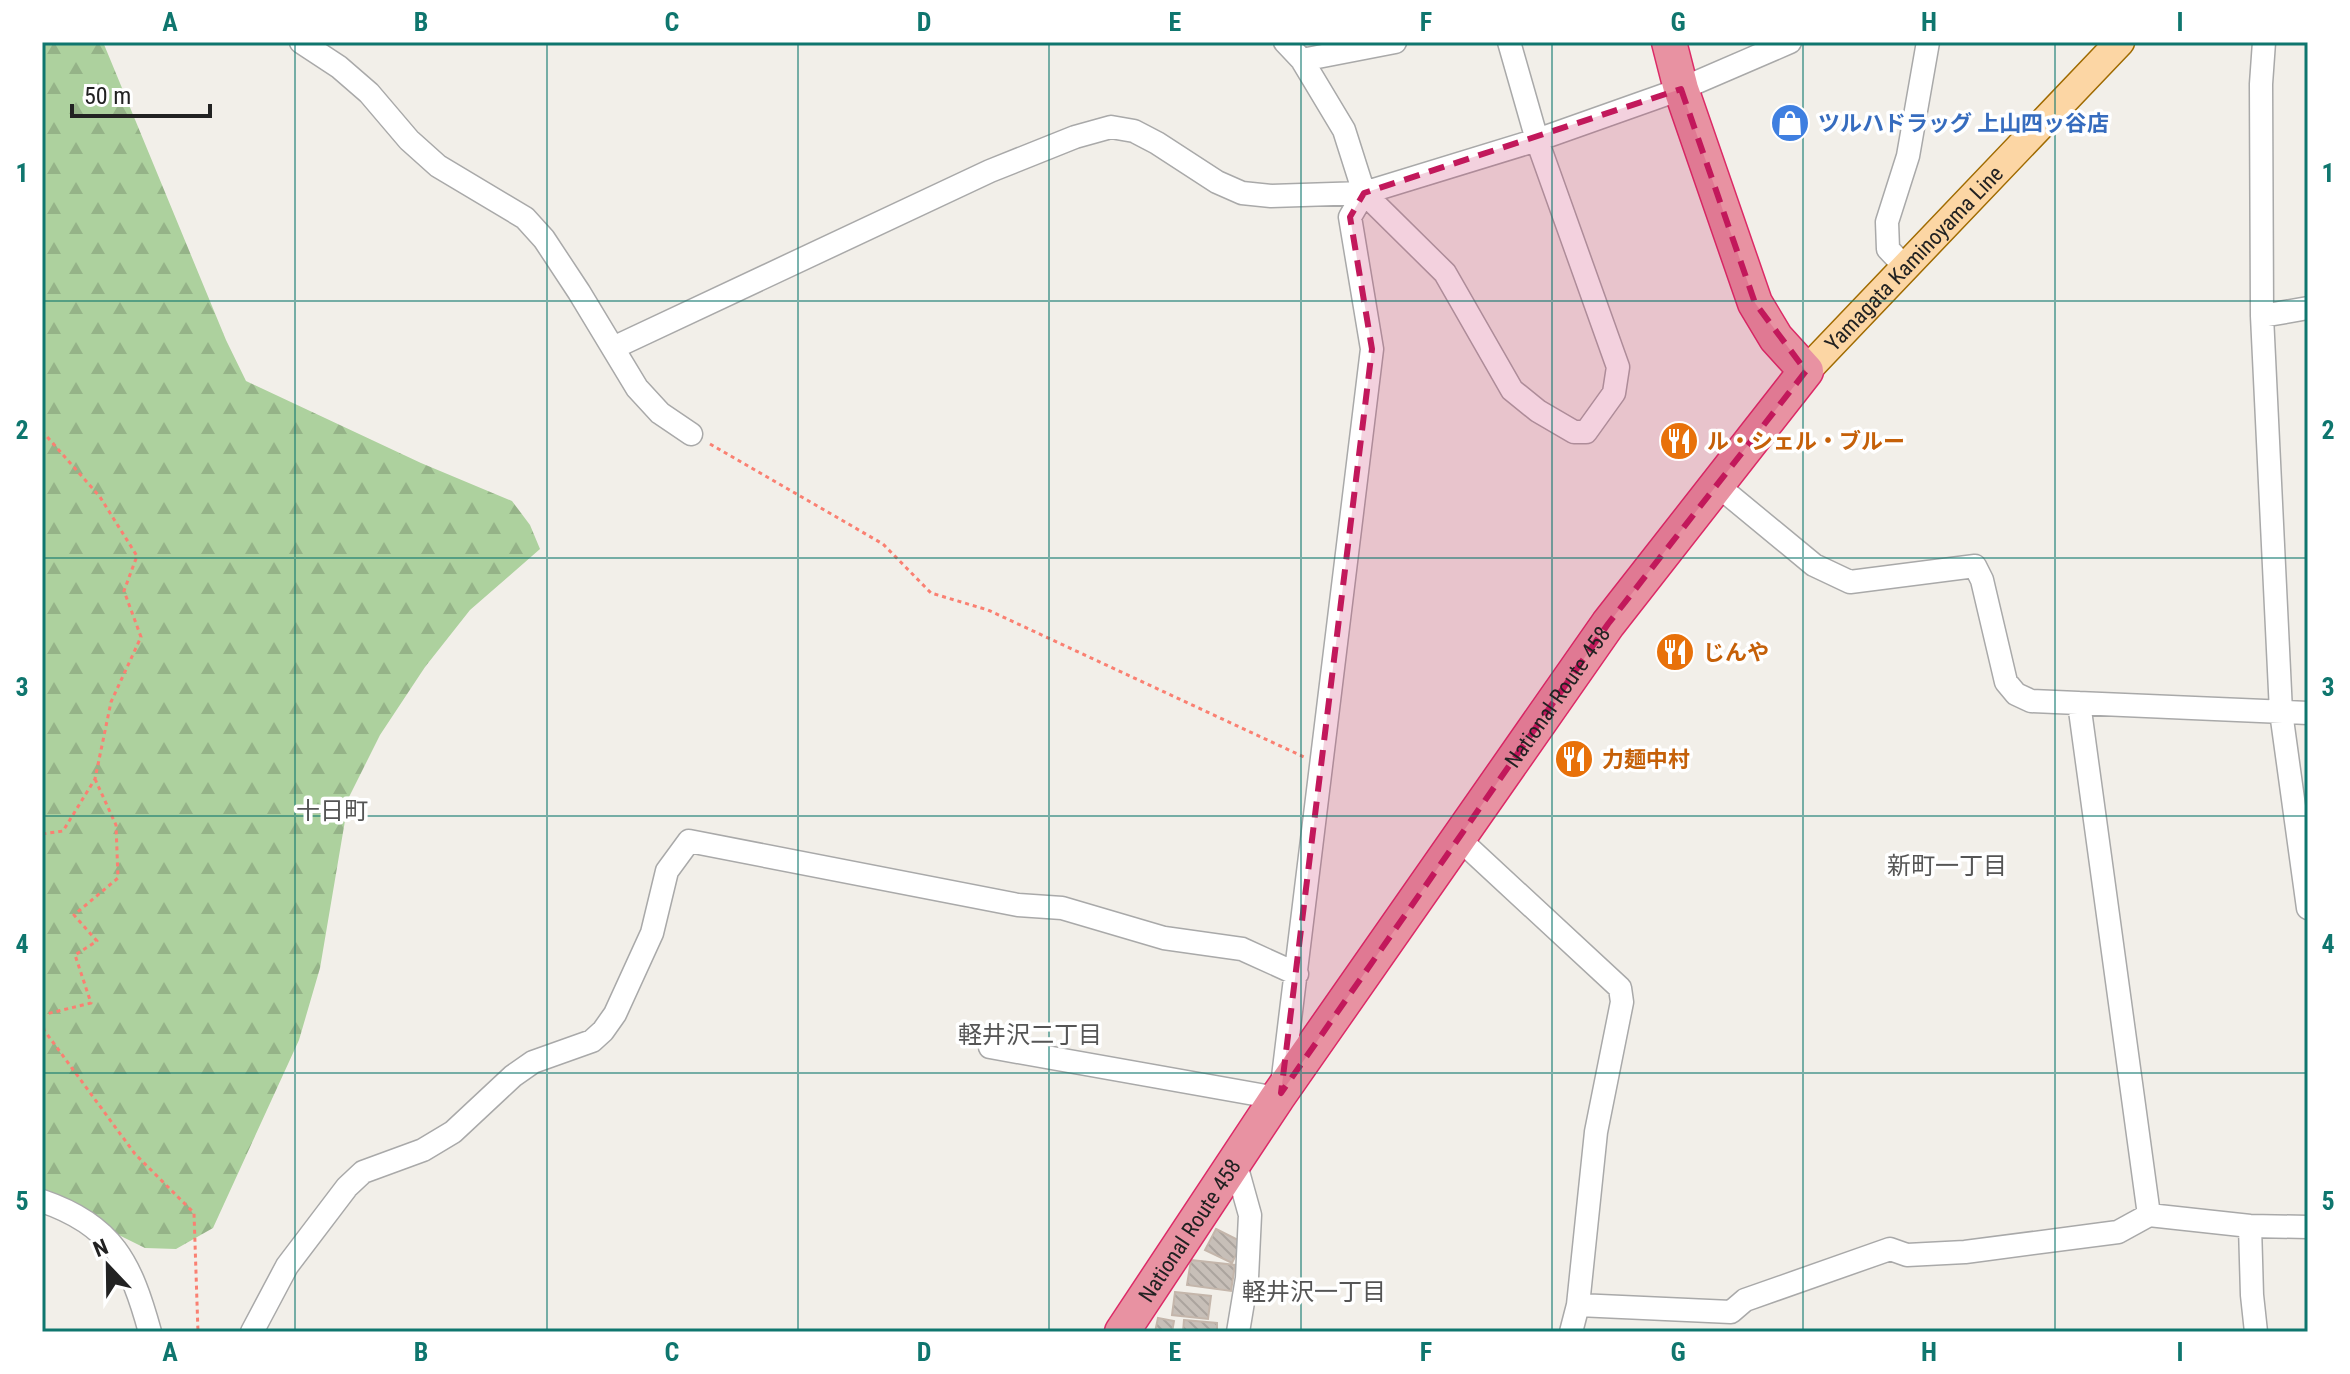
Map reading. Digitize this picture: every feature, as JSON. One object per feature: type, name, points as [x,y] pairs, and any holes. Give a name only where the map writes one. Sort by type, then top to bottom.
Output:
[{"type":"highway","points":[[1669,42],[1681,89],[1755,303],[1776,338],[1806,371]]},
{"type":"highway","name":"National Route 458","points":[[1122,1332],[1279,1095],[1608,624],[1806,371]]},
{"type":"main road","name":"Yamagata Kaminoyama Line","points":[[1806,371],[2120,42]]},
{"type":"street","points":[[301,42],[339,67],[369,93],[409,140],[438,166],[525,218],[544,239],[637,388],[660,413],[691,434]]},
{"type":"street","points":[[1285,42],[1302,60],[1344,130],[1364,193],[1445,273],[1512,390],[1538,411],[1574,432],[1586,432],[1614,393],[1618,367],[1537,140],[1509,42]]},
{"type":"street","points":[[1302,60],[1395,42]]},
{"type":"street","points":[[613,348],[990,171],[1075,137],[1111,127],[1134,131],[1217,182],[1242,193],[1271,196],[1364,193],[1537,140],[1681,89],[1790,42]]},
{"type":"street","points":[[1905,267],[1888,249],[1887,222],[1908,156],[1928,42]]},
{"type":"street","points":[[2264,42],[2261,84],[2262,316],[2281,712],[2308,908]]},
{"type":"street","points":[[990,1047],[1279,1095],[1297,974],[1372,349],[1350,217],[1364,193]]},
{"type":"street","points":[[2262,316],[2308,308]]},
{"type":"street","points":[[1717,485],[1814,565],[1850,582],[1975,566],[1982,580],[2006,682],[2016,694],[2031,701],[2308,713]]},
{"type":"street","points":[[2079,703],[2149,1215]]},
{"type":"street","points":[[1457,837],[1620,988],[1622,1002],[1596,1132],[1578,1305],[1571,1332]]},
{"type":"street","points":[[252,1332],[287,1266],[347,1187],[363,1172],[423,1150],[453,1132],[513,1076],[533,1062],[592,1041],[603,1031],[615,1014],[652,933],[667,871],[689,841],[1018,905],[1062,908],[1164,938],[1242,949],[1297,974]]},
{"type":"street","points":[[1235,1161],[1250,1215],[1247,1278],[1238,1332]]},
{"type":"street","points":[[42,1201],[70,1211],[97,1228],[111,1243],[125,1263],[150,1332]]},
{"type":"street","points":[[1578,1305],[1732,1322],[1745,1300],[1890,1249],[1907,1255],[1965,1252],[2118,1232],[2149,1215],[2250,1226],[2308,1227]]},
{"type":"street","points":[[2250,1226],[2256,1332]]},
{"type":"path","points":[[42,431],[100,497],[137,556],[124,591],[141,637],[111,702],[95,779],[63,831],[42,834]]},
{"type":"path","points":[[691,434],[883,544],[931,593],[988,610],[1322,766]]},
{"type":"path","points":[[95,779],[116,825],[118,878],[74,915],[97,941],[75,955],[91,1003],[42,1015],[44,1030],[135,1154],[194,1213],[198,1332]]},
{"type":"highlighted area","points":[[1681,89],[1755,303],[1806,371],[1608,624],[1281,1093],[1372,349],[1350,217],[1364,193]]},
{"type":"green space","points":[[42,42],[103,42],[226,340],[246,381],[421,463],[512,501],[530,525],[540,549],[470,610],[425,667],[380,735],[349,797],[320,968],[299,1040],[213,1228],[176,1249],[145,1248],[58,1205],[42,1192]]},
{"type":"building","points":[[1216,1229],[1242,1242],[1232,1263],[1205,1250]]},
{"type":"building","points":[[1191,1260],[1235,1265],[1231,1291],[1187,1285]]},
{"type":"building","points":[[1175,1292],[1211,1296],[1208,1319],[1172,1315]]},
{"type":"building","points":[[1158,1318],[1174,1321],[1172,1332],[1155,1332]]},
{"type":"building","points":[[1184,1320],[1217,1323],[1217,1332],[1183,1332]]},
{"type":"place","name":"ツルハドラッグ 上山四ッ谷店","points":[[1790,123]]},
{"type":"place","name":"ル・シェル・ブルー","points":[[1679,441]]},
{"type":"place","name":"じんや","points":[[1675,652]]},
{"type":"place","name":"力麺中村","points":[[1574,759]]},
{"type":"district","name":"十日町","points":[[332,811]]},
{"type":"district","name":"新町一丁目","points":[[1947,866]]},
{"type":"district","name":"軽井沢二丁目","points":[[1030,1035]]},
{"type":"district","name":"軽井沢一丁目","points":[[1314,1292]]}]
